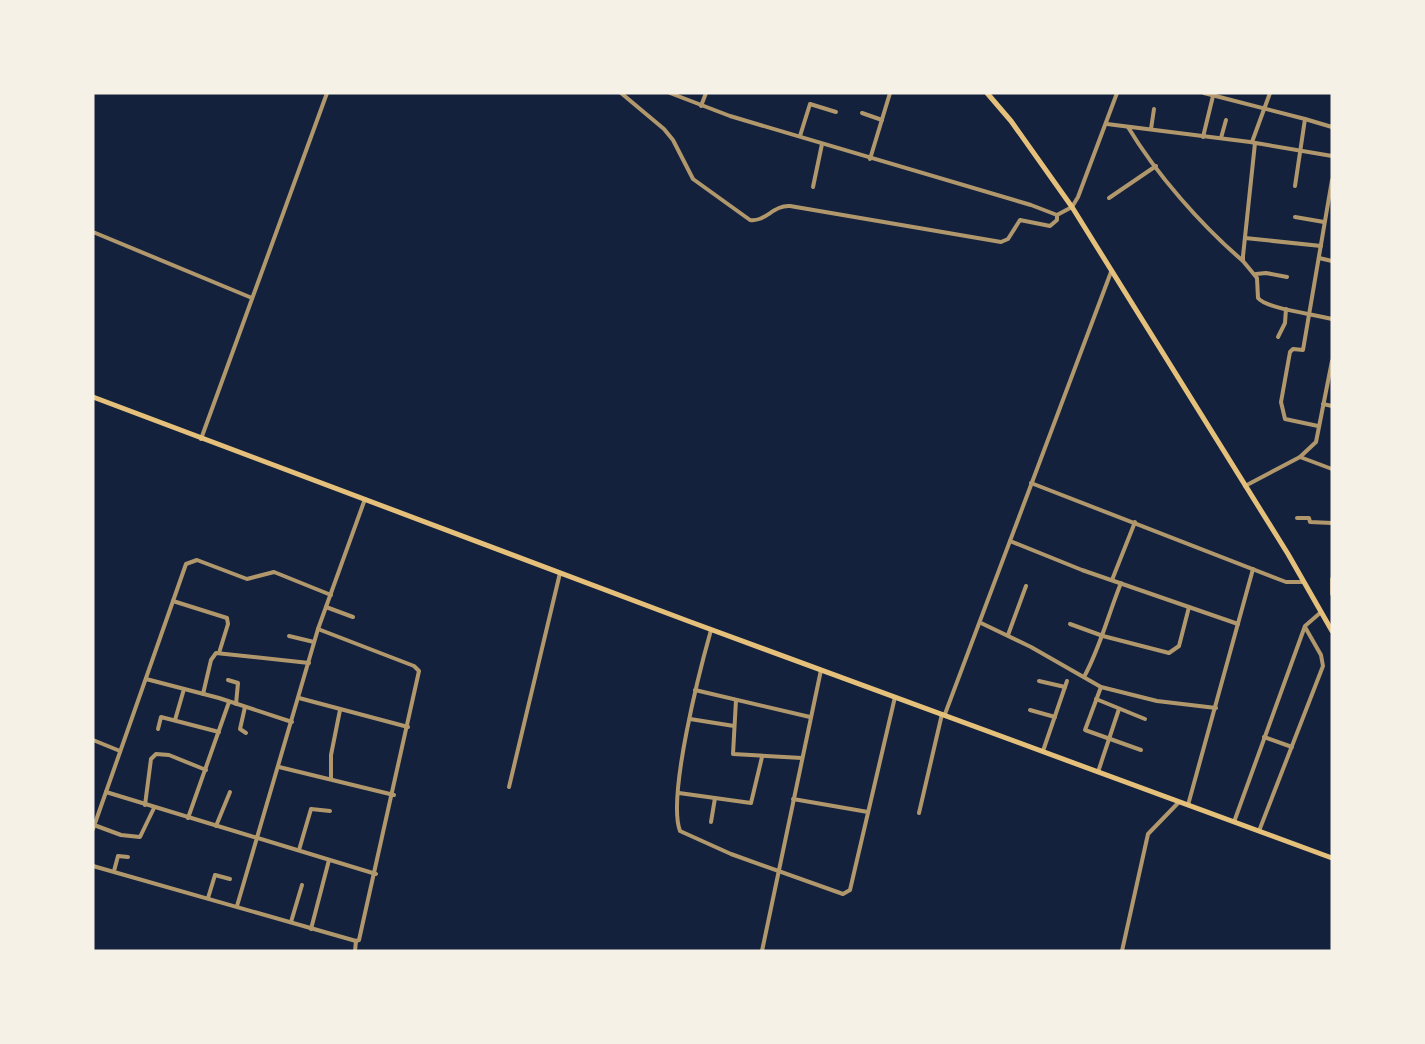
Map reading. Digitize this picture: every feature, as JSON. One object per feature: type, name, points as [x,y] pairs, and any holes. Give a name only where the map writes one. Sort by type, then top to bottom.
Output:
[{"type":"main road","points":[[987,93],[1011,121],[1073,206],[1111,272],[1246,485],[1332,631]]},
{"type":"main road","points":[[93,397],[711,630],[896,696],[1332,858]]},
{"type":"street","points":[[201,439],[327,93]]},
{"type":"street","points":[[621,93],[655,119],[669,135],[693,179],[750,220],[760,219],[774,208],[790,206],[1001,242],[1008,239],[1020,220],[1050,226],[1057,220],[1057,216],[1073,206],[1107,124],[1117,93]]},
{"type":"street","points":[[670,93],[701,106],[870,159],[1020,201],[1057,216]]},
{"type":"street","points":[[701,106],[706,93]]},
{"type":"street","points":[[870,159],[890,93]]},
{"type":"street","points":[[1204,93],[1265,107],[1332,127]]},
{"type":"street","points":[[1243,261],[1253,143],[1270,93]]},
{"type":"street","points":[[1203,136],[1213,96]]},
{"type":"street","points":[[800,136],[810,104],[836,112]]},
{"type":"street","points":[[1151,129],[1154,109]]},
{"type":"street","points":[[862,113],[882,120]]},
{"type":"street","points":[[1294,186],[1305,119]]},
{"type":"street","points":[[1221,138],[1226,120]]},
{"type":"street","points":[[1107,124],[1221,138],[1332,156]]},
{"type":"street","points":[[1128,126],[1156,166],[1214,234],[1256,274],[1260,301],[1332,319]]},
{"type":"street","points":[[813,187],[822,144]]},
{"type":"street","points":[[1109,198],[1156,166]]},
{"type":"street","points":[[1318,426],[1285,419],[1281,408],[1290,352],[1293,349],[1303,350],[1332,180]]},
{"type":"street","points":[[1325,216],[1332,216]]},
{"type":"street","points":[[1295,217],[1324,222]]},
{"type":"street","points":[[93,232],[252,298]]},
{"type":"street","points":[[1245,238],[1321,246]]},
{"type":"street","points":[[1318,258],[1332,261]]},
{"type":"street","points":[[919,813],[944,714],[981,623],[1111,272]]},
{"type":"street","points":[[1256,274],[1266,273],[1287,277]]},
{"type":"street","points":[[1278,337],[1285,323],[1286,309]]},
{"type":"street","points":[[1246,485],[1300,458],[1314,446],[1332,361]]},
{"type":"street","points":[[1323,404],[1332,406]]},
{"type":"street","points":[[1300,458],[1332,469]]},
{"type":"street","points":[[1031,483],[1286,582],[1302,582]]},
{"type":"street","points":[[237,906],[318,629],[365,499]]},
{"type":"street","points":[[1297,518],[1309,518],[1310,522],[1332,524]]},
{"type":"street","points":[[1112,580],[1135,522]]},
{"type":"street","points":[[1010,541],[1238,624]]},
{"type":"street","points":[[154,808],[140,837],[121,835],[94,827],[184,567],[192,560],[247,579],[274,572],[330,595]]},
{"type":"street","points":[[1188,805],[1253,569]]},
{"type":"street","points":[[509,787],[560,572]]},
{"type":"street","points":[[1332,579],[1332,593]]},
{"type":"street","points":[[1084,677],[1097,655],[1100,635],[1121,583]]},
{"type":"street","points":[[1008,635],[1026,586]]},
{"type":"street","points":[[172,601],[227,618],[228,624],[219,653],[211,660],[203,694]]},
{"type":"street","points":[[326,607],[353,617]]},
{"type":"street","points":[[1070,624],[1100,635],[1164,652],[1173,652],[1179,646],[1189,608]]},
{"type":"street","points":[[1234,822],[1305,626],[1320,613]]},
{"type":"street","points":[[981,623],[1008,635],[1101,687],[1157,701],[1216,708]]},
{"type":"street","points":[[1259,831],[1323,666],[1321,655],[1305,626]]},
{"type":"street","points":[[318,629],[417,668],[419,680],[376,874],[355,951]]},
{"type":"street","points":[[711,630],[690,719],[679,793],[680,831],[731,854],[847,893],[850,890],[896,696]]},
{"type":"street","points":[[289,636],[314,642]]},
{"type":"street","points":[[219,653],[309,663]]},
{"type":"street","points":[[762,951],[822,669]]},
{"type":"street","points":[[146,679],[292,722]]},
{"type":"street","points":[[228,680],[239,685],[236,704]]},
{"type":"street","points":[[1039,681],[1065,687]]},
{"type":"street","points":[[1043,751],[1067,681]]},
{"type":"street","points":[[1101,687],[1085,730],[1141,750]]},
{"type":"street","points":[[175,720],[184,689]]},
{"type":"street","points":[[695,690],[810,717]]},
{"type":"street","points":[[299,698],[408,727]]},
{"type":"street","points":[[1096,699],[1145,719]]},
{"type":"street","points":[[736,700],[733,754],[802,758]]},
{"type":"street","points":[[188,818],[229,702]]},
{"type":"street","points":[[245,707],[240,729],[246,734]]},
{"type":"street","points":[[1098,772],[1119,709]]},
{"type":"street","points":[[331,779],[331,755],[340,710]]},
{"type":"street","points":[[1030,710],[1055,717]]},
{"type":"street","points":[[158,729],[161,717],[219,732]]},
{"type":"street","points":[[690,719],[734,726]]},
{"type":"street","points":[[1264,736],[1292,747]]},
{"type":"street","points":[[93,740],[120,751]]},
{"type":"street","points":[[145,805],[151,759],[156,754],[169,754],[206,770]]},
{"type":"street","points":[[679,793],[747,805],[753,802],[762,757]]},
{"type":"street","points":[[279,767],[393,795]]},
{"type":"street","points":[[106,792],[376,874]]},
{"type":"street","points":[[216,826],[230,792]]},
{"type":"street","points":[[711,822],[716,798]]},
{"type":"street","points":[[793,799],[868,812]]},
{"type":"street","points":[[1122,951],[1147,836],[1179,802]]},
{"type":"street","points":[[299,850],[311,809],[330,811]]},
{"type":"street","points":[[114,871],[118,857],[128,857]]},
{"type":"street","points":[[311,929],[329,860]]},
{"type":"street","points":[[93,866],[356,941]]},
{"type":"street","points":[[208,898],[215,875],[230,879]]},
{"type":"street","points":[[291,922],[302,885]]}]
